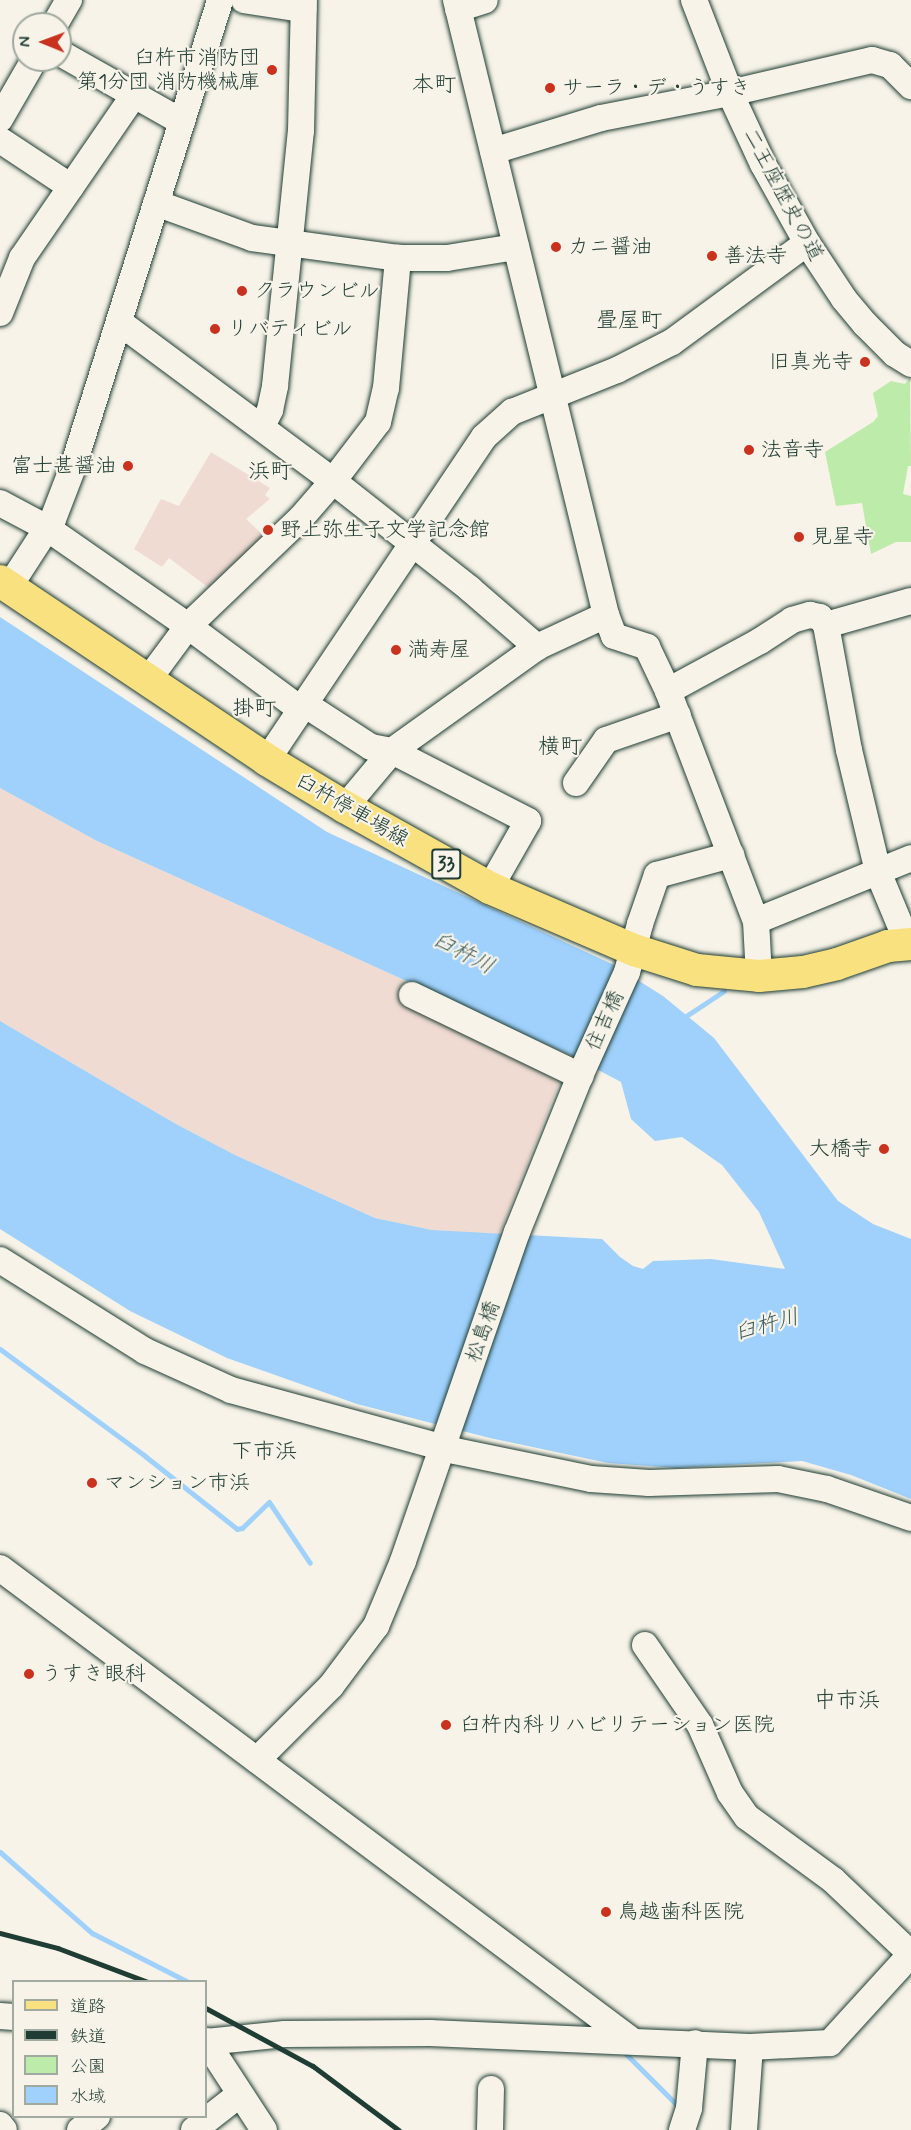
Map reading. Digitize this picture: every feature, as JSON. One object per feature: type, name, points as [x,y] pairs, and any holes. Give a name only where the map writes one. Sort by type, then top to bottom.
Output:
[{"type":"main road","name":"臼杵停車場線","points":[[4,584],[267,760],[345,807],[490,888],[631,961],[759,976],[803,972],[837,964],[888,946],[909,944]]},
{"type":"street","points":[[4,584],[47,528],[73,467],[220,0]]},
{"type":"street","points":[[244,0],[304,5],[301,131],[275,386],[270,411],[262,426]]},
{"type":"street","points":[[485,0],[457,4],[606,615],[614,636],[647,647],[669,691],[756,921],[759,976]]},
{"type":"street","name":"二王座歴史の道","points":[[694,0],[730,93],[763,164],[807,243],[833,283],[865,324],[895,354],[911,364]]},
{"type":"street","points":[[72,60],[182,122]]},
{"type":"street","points":[[492,151],[601,118],[730,93],[872,60],[890,65],[911,86]]},
{"type":"street","points":[[0,119],[27,72]]},
{"type":"street","points":[[0,313],[21,258],[134,95]]},
{"type":"street","points":[[0,140],[71,187]]},
{"type":"street","points":[[156,203],[245,236],[398,258],[447,258],[516,248]]},
{"type":"street","points":[[267,760],[484,437],[512,412],[617,370],[672,342],[807,243]]},
{"type":"street","points":[[148,680],[188,626],[256,563],[333,481],[378,422],[386,388],[398,258]]},
{"type":"street","points":[[119,322],[262,426],[333,481],[470,589],[537,647]]},
{"type":"street","points":[[0,503],[47,528],[188,626],[296,706],[306,705],[371,747],[392,751],[528,821],[490,888]]},
{"type":"street","points":[[825,625],[910,608]]},
{"type":"street","points":[[345,807],[392,751],[537,647],[606,615]]},
{"type":"street","points":[[669,691],[760,641],[792,620],[810,615],[820,617],[825,625],[849,750],[878,872],[909,944]]},
{"type":"street","points":[[576,783],[606,740],[678,715]]},
{"type":"street","name":"住吉橋","points":[[517,1232],[581,1073],[631,961],[640,924],[657,875],[731,855]]},
{"type":"street","points":[[756,921],[911,858]]},
{"type":"street","points":[[412,995],[581,1073]]},
{"type":"street","name":"松島橋","points":[[257,1760],[331,1686],[376,1626],[403,1561],[517,1232]]},
{"type":"street","points":[[0,1260],[145,1351],[231,1389],[446,1440],[601,1480],[649,1483],[778,1479],[827,1489],[911,1518]]},
{"type":"street","points":[[0,1568],[631,2040]]},
{"type":"street","points":[[207,2041],[285,2034],[430,2033],[750,2047],[830,2043],[911,1954],[832,1880],[747,1817],[730,1794],[700,1725],[645,1645]]},
{"type":"street","points":[[207,2043],[264,2130]]},
{"type":"street","points":[[682,2130],[689,2108],[695,2043]]},
{"type":"street","points":[[744,2130],[750,2047]]},
{"type":"street","points":[[490,2130],[491,2089]]},
{"type":"street","points":[[194,2130],[240,2094]]},
{"type":"street","points":[[80,2130],[95,2118]]},
{"type":"street","points":[[0,2126],[4,2130]]},
{"type":"shaded area","points":[[211,452],[270,488],[265,495],[270,499],[246,519],[271,543],[217,594],[169,558],[162,567],[134,549],[161,499],[179,506]]},
{"type":"shaded area","points":[[0,788],[97,841],[570,1055],[499,1235],[432,1230],[375,1218],[235,1155],[176,1124],[0,1021]]},
{"type":"green space","points":[[910,378],[911,466],[908,466],[903,494],[911,496],[911,542],[896,542],[871,554],[862,503],[836,506],[825,452],[873,422],[878,416],[873,393],[891,381],[905,384]]},
{"type":"water","name":"臼杵川","points":[[0,617],[327,832],[612,964],[663,996],[714,1038],[838,1201],[873,1224],[911,1239],[911,1499],[851,1475],[802,1461],[676,1468],[608,1463],[490,1438],[357,1404],[227,1358],[130,1311],[0,1229],[0,1021],[176,1124],[235,1155],[375,1218],[432,1230],[602,1239],[620,1257],[633,1266],[643,1269],[653,1261],[711,1259],[785,1269],[759,1212],[722,1165],[682,1137],[655,1141],[631,1119],[621,1082],[570,1055],[97,841],[0,788]]},
{"type":"waterway","points":[[683,1018],[724,991]]},
{"type":"waterway","points":[[0,1349],[145,1456],[237,1529],[242,1528],[269,1502],[310,1563]]},
{"type":"waterway","points":[[0,1852],[92,1933],[184,1980]]},
{"type":"waterway","points":[[623,2051],[677,2105]]},
{"type":"railway","points":[[0,1933],[58,1948],[143,1980]]},
{"type":"railway","points":[[207,2009],[313,2066],[399,2130]]},
{"type":"place","name":"臼杵市消防団 第1分団 消防機械庫","points":[[272,70]]},
{"type":"place","name":"サーラ・デ・うすき","points":[[550,88]]},
{"type":"place","name":"カニ醤油","points":[[556,247]]},
{"type":"place","name":"善法寺","points":[[712,256]]},
{"type":"place","name":"クラウンビル","points":[[242,291]]},
{"type":"place","name":"リバティビル","points":[[215,329]]},
{"type":"place","name":"旧真光寺","points":[[865,362]]},
{"type":"place","name":"法音寺","points":[[749,450]]},
{"type":"place","name":"富士甚醤油","points":[[128,466]]},
{"type":"place","name":"野上弥生子文学記念館","points":[[268,530]]},
{"type":"place","name":"見星寺","points":[[799,537]]},
{"type":"place","name":"満寿屋","points":[[396,650]]},
{"type":"place","name":"大橋寺","points":[[884,1149]]},
{"type":"place","name":"マンション市浜","points":[[92,1483]]},
{"type":"place","name":"うすき眼科","points":[[29,1674]]},
{"type":"place","name":"臼杵内科リハビリテーション医院","points":[[446,1725]]},
{"type":"place","name":"鳥越歯科医院","points":[[606,1912]]},
{"type":"district","name":"本町","points":[[434,86]]},
{"type":"district","name":"畳屋町","points":[[629,322]]},
{"type":"district","name":"浜町","points":[[270,473]]},
{"type":"district","name":"掛町","points":[[254,710]]},
{"type":"district","name":"横町","points":[[560,748]]},
{"type":"district","name":"下市浜","points":[[264,1453]]},
{"type":"district","name":"中市浜","points":[[847,1702]]}]
